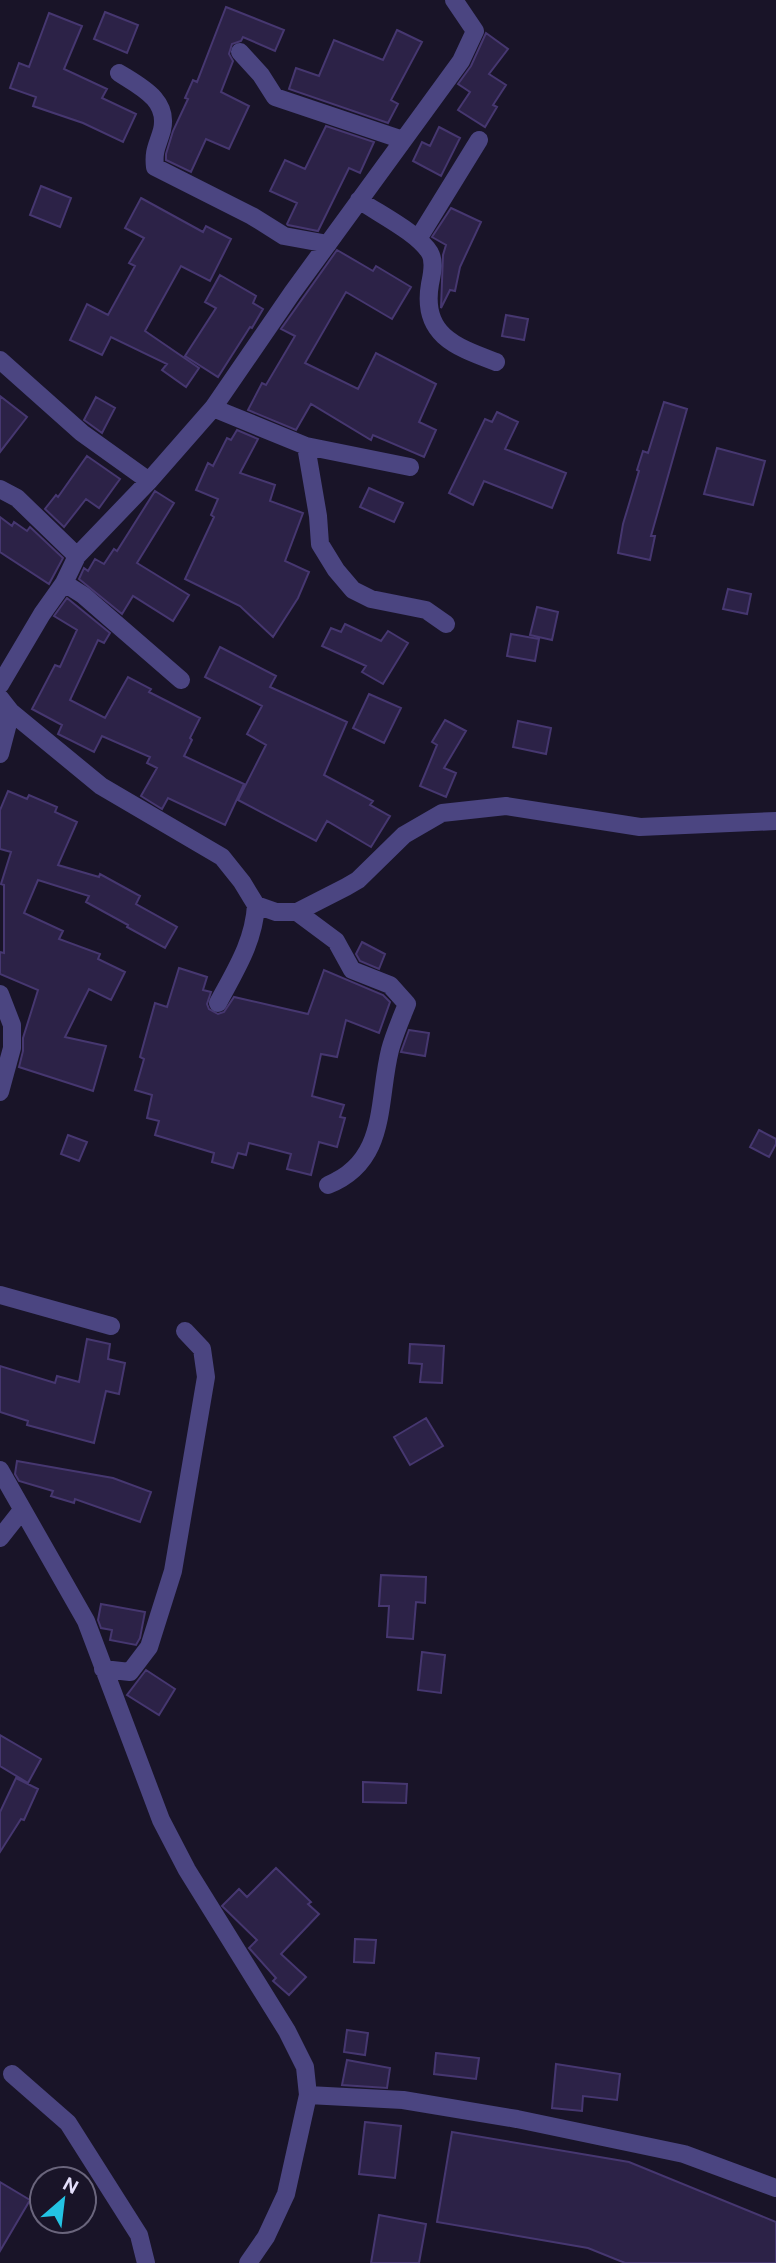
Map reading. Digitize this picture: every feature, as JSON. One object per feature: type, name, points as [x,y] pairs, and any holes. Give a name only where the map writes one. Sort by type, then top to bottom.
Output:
[{"type":"street","points":[[0,685],[42,614],[64,583],[77,556],[149,481],[213,408],[461,61],[475,32],[454,0]]},
{"type":"street","points":[[240,52],[261,75],[275,97],[403,140]]},
{"type":"street","points":[[119,73],[149,92],[162,107],[163,127],[153,152],[155,167],[252,216],[284,236],[328,244]]},
{"type":"street","points":[[418,239],[479,140]]},
{"type":"street","points":[[359,201],[418,239],[429,251],[433,261],[428,296],[435,328],[459,349],[496,362]]},
{"type":"street","points":[[0,360],[82,433],[149,481]]},
{"type":"street","points":[[213,408],[306,446],[410,467]]},
{"type":"street","points":[[306,446],[320,544],[336,570],[354,590],[371,599],[426,610],[446,624]]},
{"type":"street","points":[[0,489],[17,498],[77,556]]},
{"type":"street","points":[[64,583],[83,594],[181,680]]},
{"type":"street","points":[[0,754],[4,711]]},
{"type":"street","points":[[4,711],[101,786],[222,858],[242,882],[256,905],[255,924],[247,949],[218,1003]]},
{"type":"street","points":[[256,905],[276,912],[297,912],[358,880],[404,835],[442,813],[506,806],[640,827],[776,821]]},
{"type":"street","points":[[297,912],[335,941],[352,970],[390,985],[407,1004],[390,1051],[382,1106],[371,1149],[345,1178],[328,1185]]},
{"type":"street","points":[[0,994],[12,1025],[12,1037],[8,1070],[0,1092]]},
{"type":"street","points":[[0,1295],[111,1326]]},
{"type":"street","points":[[103,1669],[130,1672],[149,1647],[173,1571],[206,1377],[202,1349],[185,1331]]},
{"type":"street","points":[[0,1471],[86,1621],[161,1820],[187,1870],[287,2031],[305,2067],[308,2095],[286,2194],[266,2237],[248,2263]]},
{"type":"street","points":[[0,1538],[22,1510]]},
{"type":"street","points":[[12,2074],[68,2123],[139,2235],[146,2263]]},
{"type":"street","points":[[308,2095],[394,2099],[517,2119],[684,2154],[776,2188]]},
{"type":"building","points":[[226,7],[284,30],[275,51],[243,37],[241,41],[232,44],[229,54],[233,61],[221,92],[249,106],[229,149],[206,139],[191,172],[166,160],[166,154],[188,99],[185,98],[193,80],[197,82]]},
{"type":"building","points":[[105,12],[138,25],[127,53],[94,39]]},
{"type":"building","points":[[49,13],[82,26],[64,69],[107,89],[102,98],[136,114],[123,142],[83,123],[33,106],[36,97],[10,88],[19,63],[29,67]]},
{"type":"building","points":[[397,30],[422,42],[391,100],[398,104],[388,123],[289,89],[296,68],[319,76],[334,40],[383,60]]},
{"type":"building","points":[[486,33],[508,49],[489,74],[506,85],[493,105],[497,107],[485,127],[458,110],[470,92],[458,84],[471,66]]},
{"type":"building","points":[[326,126],[374,142],[360,173],[349,168],[318,231],[288,225],[297,203],[270,191],[285,160],[305,169]]},
{"type":"building","points":[[439,127],[460,138],[441,176],[413,161],[422,142],[430,146]]},
{"type":"building","points":[[41,186],[71,198],[60,227],[30,215]]},
{"type":"building","points":[[141,198],[203,232],[206,226],[231,239],[210,281],[181,266],[145,331],[199,368],[186,387],[162,370],[167,364],[111,337],[102,355],[70,340],[87,304],[108,315],[135,266],[129,263],[144,238],[125,228]]},
{"type":"building","points":[[451,208],[481,222],[460,267],[455,291],[450,290],[441,308],[443,255],[446,245],[432,237]]},
{"type":"building","points":[[337,250],[373,271],[376,266],[411,287],[392,319],[346,292],[305,363],[358,389],[376,353],[436,384],[419,422],[436,430],[424,457],[373,435],[371,440],[311,404],[296,430],[248,410],[262,383],[266,385],[295,336],[281,329]]},
{"type":"building","points":[[220,275],[256,296],[253,303],[263,309],[218,377],[185,356],[216,308],[205,302]]},
{"type":"building","points":[[506,315],[528,319],[524,340],[502,336]]},
{"type":"building","points":[[0,396],[27,417],[0,452]]},
{"type":"building","points":[[96,397],[115,408],[102,433],[84,420]]},
{"type":"building","points":[[664,402],[687,409],[651,536],[655,536],[650,560],[618,553],[623,524],[639,471],[637,470],[643,451],[648,453]]},
{"type":"building","points":[[497,412],[518,422],[505,449],[566,473],[552,508],[484,481],[473,505],[449,493],[485,419],[492,422]]},
{"type":"building","points":[[237,430],[258,439],[240,473],[275,485],[270,501],[303,513],[285,561],[309,572],[298,598],[273,637],[240,606],[185,579],[214,517],[211,515],[218,499],[196,490],[208,463],[213,466],[227,438],[231,440]]},
{"type":"building","points":[[717,448],[765,461],[753,505],[704,494]]},
{"type":"building","points":[[87,456],[120,479],[99,508],[86,499],[64,527],[45,509],[56,495],[58,497]]},
{"type":"building","points":[[369,488],[403,503],[394,522],[360,507]]},
{"type":"building","points":[[155,491],[174,503],[137,563],[189,595],[173,621],[133,596],[122,614],[79,579],[84,568],[88,571],[95,559],[104,564],[114,549],[117,551]]},
{"type":"building","points":[[0,517],[12,526],[14,522],[27,531],[30,527],[63,558],[49,584],[0,552]]},
{"type":"building","points":[[728,589],[751,594],[747,614],[723,609]]},
{"type":"building","points":[[67,598],[110,633],[104,643],[98,640],[70,700],[105,718],[128,677],[151,689],[149,692],[200,718],[184,756],[244,784],[225,825],[168,798],[162,809],[141,796],[157,768],[147,763],[150,757],[102,736],[94,752],[58,734],[62,725],[32,709],[55,665],[60,667],[77,630],[54,616]]},
{"type":"building","points":[[537,607],[558,612],[552,640],[530,635]]},
{"type":"building","points":[[345,624],[381,641],[388,631],[408,643],[383,684],[362,672],[366,666],[322,646],[331,628],[341,632]]},
{"type":"building","points":[[511,634],[539,639],[535,661],[507,656]]},
{"type":"building","points":[[220,647],[276,676],[270,687],[347,722],[324,775],[373,801],[370,805],[390,816],[371,847],[327,821],[316,841],[238,800],[266,745],[247,734],[262,706],[205,677]]},
{"type":"building","points":[[369,694],[401,708],[384,743],[353,728]]},
{"type":"building","points":[[445,720],[466,731],[444,768],[456,773],[446,797],[420,786],[437,745],[432,742]]},
{"type":"building","points":[[518,721],[551,728],[546,754],[513,747]]},
{"type":"building","points":[[8,791],[27,799],[29,795],[57,807],[55,812],[77,822],[58,865],[99,877],[100,874],[140,896],[136,904],[177,927],[165,948],[86,902],[89,896],[38,880],[24,913],[63,931],[59,939],[100,954],[98,959],[125,972],[111,1000],[89,989],[65,1037],[106,1046],[93,1091],[19,1067],[23,1038],[38,990],[0,974],[0,952],[4,953],[4,885],[1,884],[11,852],[0,849],[0,810]]},
{"type":"building","points":[[362,942],[385,954],[379,969],[360,961],[356,954]]},
{"type":"building","points":[[179,968],[207,977],[203,990],[211,992],[207,1004],[209,1009],[218,1014],[224,1012],[234,997],[308,1014],[324,970],[383,995],[390,1002],[379,1033],[346,1020],[337,1057],[321,1054],[312,1096],[344,1105],[340,1117],[345,1118],[337,1147],[319,1142],[311,1175],[287,1169],[291,1154],[249,1143],[246,1155],[238,1153],[233,1168],[212,1162],[214,1153],[155,1135],[159,1121],[147,1118],[152,1095],[135,1090],[144,1059],[140,1057],[155,1003],[167,1007]]},
{"type":"building","points":[[409,1030],[429,1033],[425,1056],[401,1052]]},
{"type":"building","points":[[759,1130],[776,1139],[769,1157],[750,1147]]},
{"type":"building","points":[[68,1135],[87,1142],[79,1161],[61,1154]]},
{"type":"building","points":[[87,1339],[110,1344],[108,1359],[125,1363],[119,1394],[106,1391],[94,1443],[27,1425],[28,1421],[0,1412],[0,1366],[55,1383],[57,1376],[79,1382]]},
{"type":"building","points":[[410,1344],[444,1346],[442,1383],[420,1382],[422,1364],[409,1363]]},
{"type":"building","points":[[426,1418],[443,1446],[410,1465],[394,1437]]},
{"type":"building","points":[[17,1461],[113,1478],[151,1492],[140,1522],[75,1499],[74,1503],[51,1496],[53,1491],[19,1481],[15,1474]]},
{"type":"building","points":[[381,1575],[426,1577],[425,1603],[416,1602],[413,1639],[387,1637],[389,1606],[379,1606]]},
{"type":"building","points":[[101,1604],[145,1612],[136,1645],[110,1640],[112,1630],[101,1628],[98,1620]]},
{"type":"building","points":[[422,1652],[445,1655],[441,1693],[418,1690]]},
{"type":"building","points":[[146,1670],[175,1689],[159,1715],[127,1695]]},
{"type":"building","points":[[0,1735],[41,1759],[28,1783],[0,1766]]},
{"type":"building","points":[[16,1778],[38,1789],[24,1820],[21,1819],[0,1852],[0,1812]]},
{"type":"building","points":[[363,1782],[407,1784],[406,1803],[363,1802]]},
{"type":"building","points":[[276,1868],[311,1902],[308,1904],[319,1914],[281,1954],[306,1977],[289,1995],[273,1981],[276,1978],[249,1948],[257,1940],[222,1906],[239,1889],[247,1897]]},
{"type":"building","points":[[355,1939],[376,1940],[374,1963],[354,1962]]},
{"type":"building","points":[[347,2030],[368,2033],[365,2055],[344,2052]]},
{"type":"building","points":[[436,2053],[479,2058],[476,2079],[434,2074]]},
{"type":"building","points":[[347,2060],[390,2068],[387,2088],[342,2085]]},
{"type":"building","points":[[556,2064],[620,2074],[617,2100],[583,2096],[582,2111],[552,2108]]},
{"type":"building","points":[[365,2122],[401,2126],[395,2178],[359,2174]]},
{"type":"building","points":[[452,2132],[629,2162],[776,2222],[776,2263],[625,2263],[588,2248],[437,2222]]},
{"type":"building","points":[[0,2182],[28,2199],[28,2203],[0,2251]]},
{"type":"building","points":[[379,2215],[426,2224],[419,2263],[371,2263]]}]
